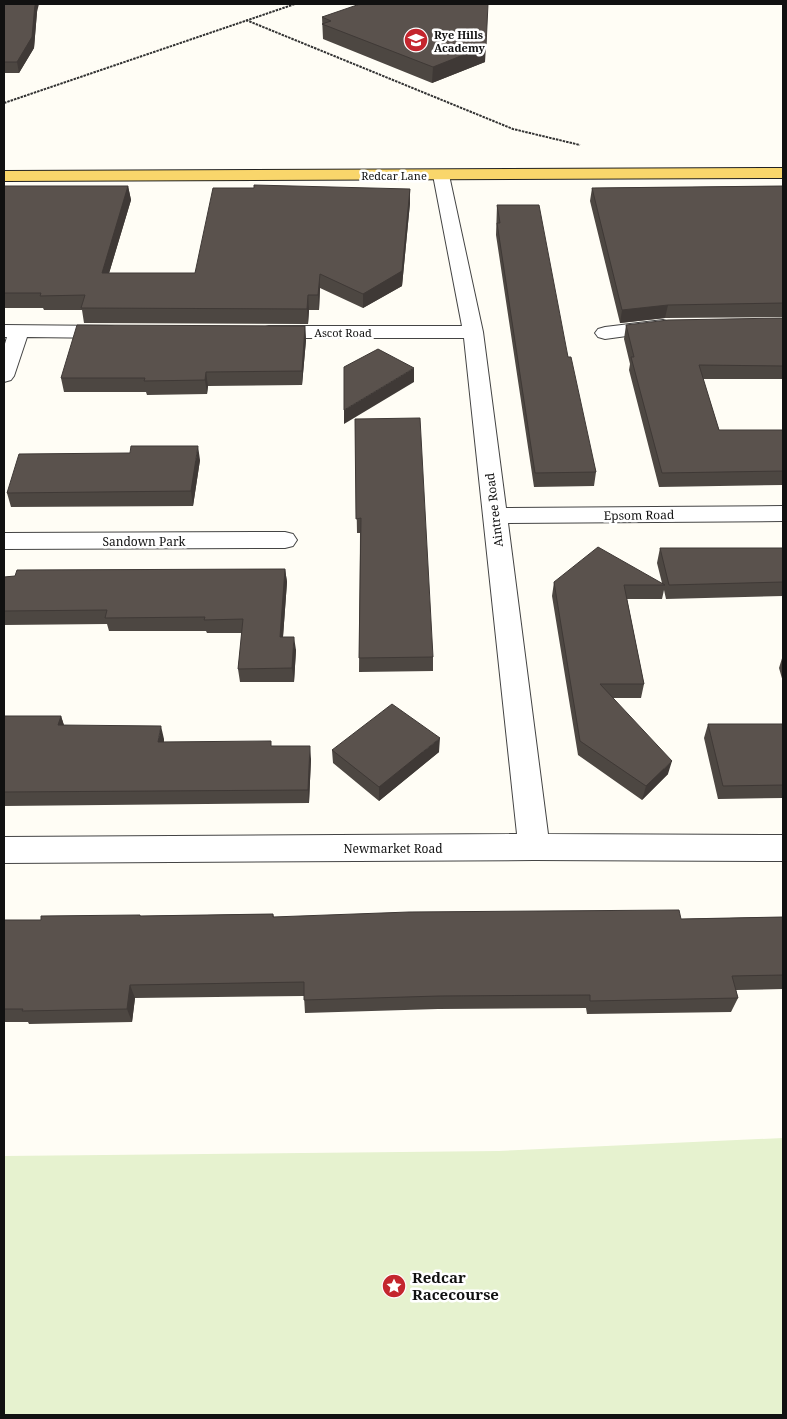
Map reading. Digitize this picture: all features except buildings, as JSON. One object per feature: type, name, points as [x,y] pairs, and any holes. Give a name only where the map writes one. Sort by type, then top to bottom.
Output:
[{"type":"main road","name":"Redcar Lane","points":[[4,176],[783,173]]},
{"type":"street","name":"Aintree Road","points":[[441,175],[473,332],[534,847]]},
{"type":"street","points":[[605,333],[665,326],[685,326]]},
{"type":"street","points":[[4,376],[11,332],[128,332]]},
{"type":"street","name":"Ascot Road","points":[[246,332],[473,332]]},
{"type":"street","name":"Epsom Road","points":[[494,516],[783,513]]},
{"type":"street","name":"Sandown Park","points":[[4,541],[285,540]]},
{"type":"street","name":"Newmarket Road","points":[[4,850],[534,847],[783,848]]},
{"type":"path","points":[[4,103],[295,4]]},
{"type":"path","points":[[246,20],[514,129],[581,145]]},
{"type":"green space","name":"Redcar Racecourse","points":[[783,1138],[783,1415],[4,1415],[4,1156],[499,1151]]},
{"type":"place","name":"Rye Hills Academy","points":[[416,40]]},
{"type":"place","name":"Redcar Racecourse","points":[[394,1286]]}]
